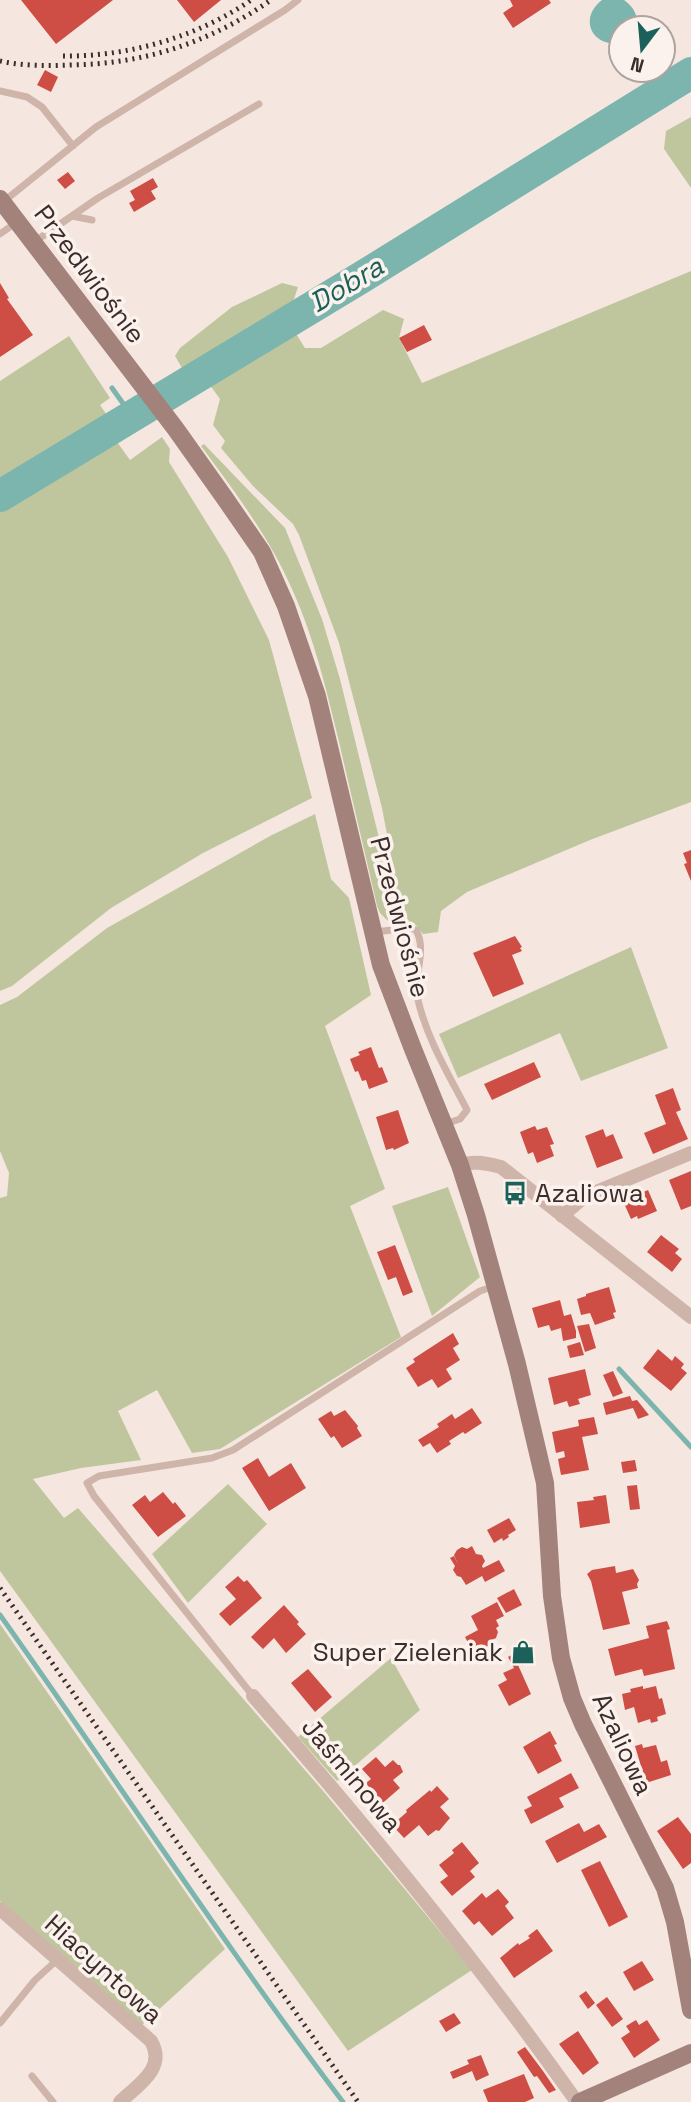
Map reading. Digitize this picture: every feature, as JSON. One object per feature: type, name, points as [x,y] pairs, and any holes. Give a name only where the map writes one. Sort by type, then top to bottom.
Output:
[{"type":"street","name":"Przedwiośnie","points":[[1,200],[175,428],[262,552],[286,606],[317,696],[387,986],[460,1165]]},
{"type":"street","points":[[562,1216],[584,1197],[691,1153]]},
{"type":"street","points":[[460,1165],[484,1163],[501,1167],[691,1317]]},
{"type":"street","name":"Azaliowa","points":[[460,1165],[496,1286],[545,1483],[552,1596],[561,1658],[572,1698],[583,1724],[665,1888],[675,1922],[691,2010]]},
{"type":"street","name":"Jaśminowa","points":[[253,1696],[360,1821],[502,1999],[579,2102]]},
{"type":"street","name":"Hiacyntowa","points":[[0,1909],[151,2041],[157,2057],[156,2066],[120,2102]]},
{"type":"street","points":[[579,2102],[691,2053]]},
{"type":"lane","points":[[1,200],[96,127],[298,0]]},
{"type":"lane","points":[[0,91],[27,97],[42,107],[73,146]]},
{"type":"lane","points":[[34,242],[98,198],[187,147],[237,123],[259,104]]},
{"type":"lane","points":[[187,147],[191,156]]},
{"type":"lane","points":[[72,216],[92,220]]},
{"type":"lane","points":[[0,234],[18,222]]},
{"type":"lane","points":[[373,932],[409,928],[416,930],[420,937],[417,997],[436,1049],[467,1110],[460,1119],[444,1124]]},
{"type":"lane","name":"Jaśminowa","points":[[253,1696],[94,1496],[87,1483],[99,1476],[212,1458],[233,1450],[480,1291],[496,1286]]},
{"type":"lane","points":[[0,2022],[35,1980],[58,1959]]},
{"type":"lane","points":[[32,2076],[53,2102]]},
{"type":"green space","points":[[691,117],[691,188],[664,149],[666,131]]},
{"type":"green space","points":[[691,271],[691,802],[590,840],[467,892],[441,911],[438,932],[423,934],[414,923],[402,921],[401,901],[395,893],[382,808],[339,643],[299,535],[293,524],[253,486],[221,448],[225,441],[213,425],[220,399],[204,382],[293,329],[305,348],[321,348],[383,310],[404,319],[399,338],[422,383]]},
{"type":"green space","points":[[282,283],[298,287],[292,305],[182,368],[175,356],[180,348],[232,307]]},
{"type":"green space","points":[[69,336],[110,398],[100,405],[111,421],[13,484],[22,496],[115,439],[130,460],[162,437],[170,449],[169,462],[228,557],[269,640],[312,798],[203,853],[111,908],[12,986],[0,991],[0,381]]},
{"type":"green space","points":[[204,444],[285,528],[322,619],[340,679],[380,842],[388,921],[377,906],[325,686],[300,608],[273,551],[201,446]]},
{"type":"green space","points":[[315,814],[331,879],[349,898],[371,995],[325,1026],[385,1189],[350,1206],[401,1337],[220,1449],[192,1453],[157,1390],[118,1411],[141,1460],[81,1468],[33,1479],[64,1518],[78,1508],[324,1792],[472,1970],[348,2051],[0,1571],[0,1198],[7,1196],[9,1173],[0,1151],[0,1005],[17,997],[107,928],[270,836]]},
{"type":"green space","points":[[631,947],[668,1048],[581,1081],[560,1033],[458,1078],[439,1034]]},
{"type":"green space","points":[[448,1187],[480,1277],[432,1316],[392,1206]]},
{"type":"green space","points":[[228,1484],[267,1524],[188,1603],[152,1554]]},
{"type":"green space","points":[[0,1624],[225,1949],[142,2025],[0,1901]]},
{"type":"green space","points":[[391,1658],[420,1710],[337,1781],[298,1737]]},
{"type":"water","points":[[602,0],[624,0],[636,14],[607,14],[607,42],[602,41],[592,30],[591,15]]},
{"type":"building","points":[[21,0],[113,0],[56,44]]},
{"type":"building","points":[[177,0],[221,0],[194,22]]},
{"type":"building","points":[[510,0],[549,0],[551,3],[513,28],[503,13],[513,6]]},
{"type":"building","points":[[45,70],[58,77],[51,92],[37,85]]},
{"type":"building","points":[[68,172],[75,181],[65,189],[57,180]]},
{"type":"building","points":[[153,178],[158,187],[151,191],[156,199],[134,212],[129,203],[135,200],[130,191]]},
{"type":"building","points":[[0,283],[9,298],[7,299],[33,335],[0,357]]},
{"type":"building","points":[[424,325],[432,340],[407,352],[399,338]]},
{"type":"building","points":[[691,850],[691,881],[683,853]]},
{"type":"building","points":[[515,936],[522,951],[512,955],[524,984],[493,997],[473,953]]},
{"type":"building","points":[[371,1047],[388,1082],[369,1089],[366,1080],[362,1081],[358,1071],[355,1072],[350,1059],[360,1055],[358,1052]]},
{"type":"building","points":[[534,1062],[541,1077],[492,1100],[484,1084]]},
{"type":"building","points":[[673,1088],[681,1110],[676,1112],[688,1139],[653,1154],[644,1133],[666,1124],[655,1095]]},
{"type":"building","points":[[398,1110],[409,1143],[394,1150],[386,1150],[376,1117]]},
{"type":"building","points":[[535,1126],[537,1130],[547,1127],[554,1144],[550,1145],[554,1156],[537,1163],[533,1152],[528,1154],[520,1132]]},
{"type":"building","points":[[603,1129],[606,1137],[613,1134],[623,1158],[597,1168],[585,1136]]},
{"type":"building","points":[[691,1171],[691,1206],[681,1210],[669,1180]]},
{"type":"building","points":[[648,1190],[657,1211],[631,1219],[623,1201]]},
{"type":"building","points":[[661,1235],[679,1249],[675,1253],[682,1259],[672,1272],[647,1252]]},
{"type":"building","points":[[395,1245],[413,1292],[403,1296],[396,1277],[388,1280],[377,1252]]},
{"type":"building","points":[[609,1287],[616,1312],[613,1313],[615,1318],[595,1325],[590,1313],[581,1315],[577,1299]]},
{"type":"building","points":[[560,1300],[564,1316],[571,1314],[576,1338],[563,1341],[561,1328],[551,1331],[549,1325],[538,1328],[532,1308]]},
{"type":"building","points":[[589,1324],[596,1348],[585,1352],[577,1326]]},
{"type":"building","points":[[453,1333],[459,1344],[453,1348],[460,1360],[446,1369],[452,1379],[438,1388],[432,1379],[418,1387],[406,1368],[415,1362],[413,1359]]},
{"type":"building","points":[[580,1342],[584,1355],[570,1358],[567,1346]]},
{"type":"building","points":[[658,1349],[672,1361],[675,1356],[684,1364],[681,1368],[687,1373],[671,1391],[643,1368]]},
{"type":"building","points":[[585,1369],[591,1395],[578,1399],[580,1404],[569,1407],[567,1401],[554,1405],[548,1378]]},
{"type":"building","points":[[613,1371],[623,1393],[613,1397],[603,1375]]},
{"type":"building","points":[[630,1396],[632,1401],[637,1400],[649,1415],[638,1419],[633,1408],[606,1415],[603,1403]]},
{"type":"building","points":[[472,1408],[482,1423],[449,1441],[451,1444],[437,1453],[430,1443],[423,1447],[418,1440],[439,1427],[437,1424],[452,1414],[455,1419]]},
{"type":"building","points":[[345,1410],[358,1426],[362,1436],[342,1448],[318,1419],[331,1411],[334,1416]]},
{"type":"building","points":[[594,1417],[598,1434],[582,1437],[589,1470],[561,1475],[558,1459],[565,1457],[564,1451],[556,1453],[552,1432],[579,1426],[578,1420]]},
{"type":"building","points":[[258,1458],[269,1477],[291,1463],[306,1488],[269,1511],[242,1468]]},
{"type":"building","points":[[635,1460],[637,1471],[623,1473],[621,1462]]},
{"type":"building","points":[[637,1485],[640,1509],[630,1510],[627,1486]]},
{"type":"building","points":[[163,1492],[186,1516],[158,1537],[132,1505],[145,1495],[150,1502]]},
{"type":"building","points":[[606,1495],[610,1523],[580,1528],[577,1502]]},
{"type":"building","points":[[509,1518],[516,1530],[503,1541],[502,1538],[494,1543],[487,1530]]},
{"type":"building","points":[[472,1546],[476,1554],[482,1555],[485,1561],[483,1568],[499,1560],[505,1571],[485,1582],[482,1576],[466,1585],[453,1570],[455,1566],[450,1558],[454,1556],[458,1564],[454,1555],[457,1550]]},
{"type":"building","points":[[615,1566],[616,1573],[633,1569],[639,1580],[638,1588],[622,1592],[630,1624],[603,1630],[587,1574],[592,1570]]},
{"type":"building","points":[[238,1576],[244,1582],[247,1580],[262,1598],[230,1626],[219,1614],[236,1599],[225,1587]]},
{"type":"building","points":[[514,1589],[522,1605],[506,1613],[497,1598]]},
{"type":"building","points":[[497,1602],[504,1616],[496,1620],[499,1626],[496,1628],[496,1638],[492,1640],[494,1643],[474,1654],[465,1637],[478,1630],[471,1616]]},
{"type":"building","points":[[284,1605],[306,1634],[286,1653],[274,1638],[263,1649],[251,1637]]},
{"type":"building","points":[[667,1621],[675,1669],[644,1676],[642,1669],[615,1676],[608,1649],[649,1638],[646,1626]]},
{"type":"building","points":[[526,1647],[533,1659],[522,1666],[520,1663],[518,1665],[531,1694],[509,1706],[498,1685],[507,1680],[503,1673],[514,1668],[508,1657]]},
{"type":"building","points":[[308,1669],[332,1697],[315,1712],[291,1683]]},
{"type":"building","points":[[643,1686],[643,1689],[656,1686],[659,1699],[662,1698],[666,1714],[657,1717],[658,1721],[651,1723],[650,1719],[638,1723],[634,1707],[625,1710],[622,1694]]},
{"type":"building","points":[[550,1731],[562,1761],[538,1774],[523,1747]]},
{"type":"building","points":[[642,1744],[643,1748],[656,1745],[661,1762],[667,1760],[671,1775],[646,1783],[635,1746]]},
{"type":"building","points":[[376,1757],[385,1767],[393,1760],[400,1765],[403,1772],[393,1780],[400,1788],[378,1807],[367,1792],[370,1789],[366,1783],[371,1779],[362,1769]]},
{"type":"building","points":[[571,1773],[579,1788],[559,1798],[564,1807],[531,1824],[524,1810],[532,1806],[527,1797]]},
{"type":"building","points":[[437,1786],[449,1799],[440,1807],[450,1818],[439,1831],[436,1830],[428,1836],[419,1825],[404,1838],[392,1825],[406,1810]]},
{"type":"building","points":[[678,1817],[691,1834],[691,1863],[683,1869],[657,1831]]},
{"type":"building","points":[[579,1823],[584,1832],[599,1824],[607,1837],[557,1863],[545,1841]]},
{"type":"building","points":[[462,1842],[479,1863],[470,1871],[475,1877],[452,1896],[440,1882],[448,1876],[439,1865],[454,1853],[452,1850]]},
{"type":"building","points":[[600,1861],[628,1917],[609,1927],[581,1870]]},
{"type":"building","points":[[498,1889],[509,1902],[505,1906],[514,1918],[492,1936],[479,1921],[474,1925],[462,1911],[482,1893],[486,1898]]},
{"type":"building","points":[[537,1929],[553,1951],[514,1978],[500,1958],[518,1943],[519,1945],[530,1938],[528,1936]]},
{"type":"building","points":[[642,1961],[654,1980],[634,1991],[623,1972]]},
{"type":"building","points":[[586,1991],[595,2003],[588,2009],[579,1996]]},
{"type":"building","points":[[607,1997],[623,2019],[612,2027],[596,2005]]},
{"type":"building","points":[[454,2013],[461,2023],[446,2032],[439,2021]]},
{"type":"building","points":[[636,2020],[639,2025],[647,2020],[660,2040],[634,2058],[621,2038],[630,2032],[626,2026]]},
{"type":"building","points":[[578,2031],[599,2063],[583,2075],[559,2044]]},
{"type":"building","points":[[525,2047],[556,2090],[549,2093],[537,2076],[534,2077],[517,2052]]},
{"type":"building","points":[[481,2055],[489,2075],[476,2081],[472,2071],[453,2079],[450,2072],[469,2064],[467,2060]]},
{"type":"building","points":[[524,2074],[534,2098],[525,2102],[488,2102],[483,2090]]},
{"type":"waterway","name":"Dobra","points":[[0,496],[362,277],[691,73]]},
{"type":"waterway","points":[[112,388],[132,416]]},
{"type":"waterway","points":[[619,1369],[691,1447]]},
{"type":"waterway","points":[[0,1615],[212,1921],[343,2102]]},
{"type":"railway","points":[[63,56],[112,53],[161,42],[208,24],[251,0]]},
{"type":"railway","points":[[0,61],[35,65],[97,64],[150,55],[200,39],[271,0]]},
{"type":"railway","points":[[0,1588],[358,2102]]},
{"type":"place","name":"Azaliowa","points":[[515,1193]]},
{"type":"place","name":"Super Zieleniak","points":[[523,1652]]}]
